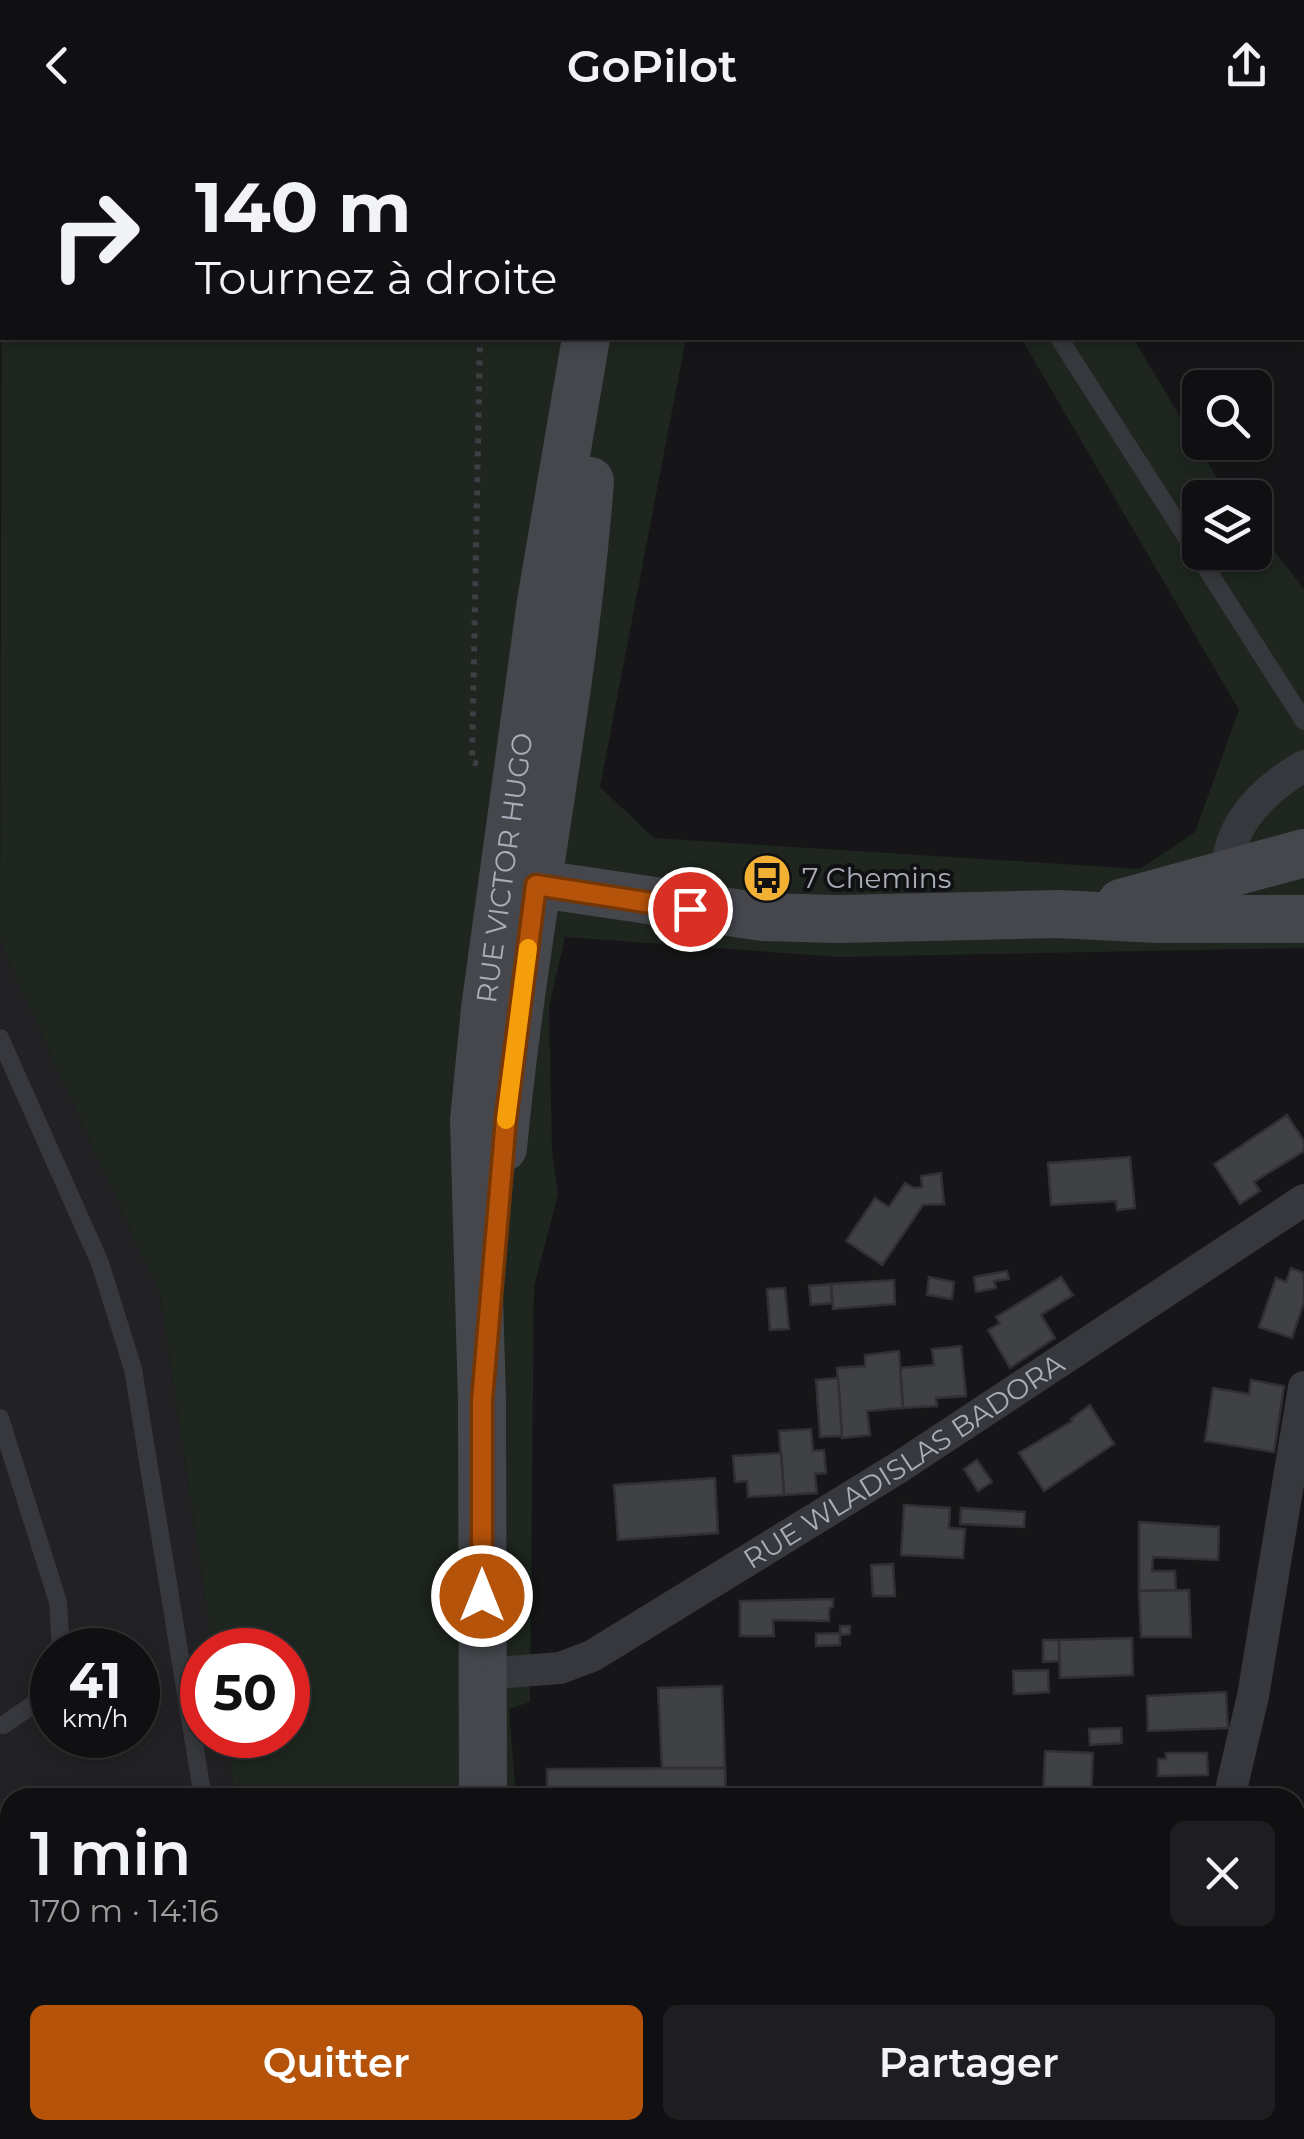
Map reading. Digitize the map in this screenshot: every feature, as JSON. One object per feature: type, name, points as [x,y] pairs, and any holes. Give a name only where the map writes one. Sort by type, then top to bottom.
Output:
[{"type":"main road","name":"RUE VICTOR HUGO","points":[[482,1788],[482,1401],[520,882],[516,781],[546,568],[587,340]]},
{"type":"main road","name":"RUE VICTOR HUGO","points":[[520,882],[575,624],[588,506],[593,400],[587,340]]},
{"type":"main road","points":[[1058,914],[1155,895],[1304,853]]},
{"type":"main road","points":[[520,882],[763,918],[1058,914],[1284,917]]},
{"type":"street","points":[[1284,917],[1231,897],[1227,872],[1232,840],[1240,823],[1268,790],[1304,766]]},
{"type":"street","name":"RUE WLADISLAS BADORA","points":[[482,1674],[560,1668],[592,1656],[870,1486],[1304,1200]]},
{"type":"street","points":[[1231,1788],[1253,1696],[1304,1387]]},
{"type":"lane","points":[[1060,340],[1304,721]]},
{"type":"lane","points":[[0,1038],[100,1263],[133,1369],[201,1788]]},
{"type":"lane","points":[[0,1418],[58,1602],[60,1628]]},
{"type":"lane","points":[[3,1725],[30,1707]]},
{"type":"path","points":[[480,340],[472,762],[516,781]]},
{"type":"shaded area","points":[[2,340],[686,340],[600,787],[654,838],[1140,869],[1195,832],[1239,710],[1022,340],[1134,340],[1182,420],[1182,460],[1206,460],[1219,480],[1182,480],[1182,570],[1272,570],[1272,548],[1304,589],[1304,948],[839,957],[565,937],[549,1007],[552,1150],[558,1194],[534,1287],[530,1702],[509,1709],[515,1788],[234,1788],[229,1758],[310,1758],[310,1628],[210,1628],[160,1295],[0,942]]},
{"type":"shaded area","points":[[0,942],[160,1295],[210,1628],[180,1628],[180,1758],[229,1758],[234,1788],[0,1788]]},
{"type":"building","points":[[1287,1115],[1304,1141],[1304,1151],[1254,1182],[1260,1191],[1240,1204],[1214,1164]]},
{"type":"building","points":[[1130,1157],[1135,1208],[1117,1210],[1116,1201],[1051,1205],[1048,1163]]},
{"type":"building","points":[[941,1173],[944,1204],[923,1205],[882,1265],[846,1241],[875,1198],[889,1207],[905,1183],[922,1187],[921,1176]]},
{"type":"building","points":[[1291,1268],[1304,1273],[1304,1302],[1292,1338],[1259,1327],[1276,1278],[1286,1282]]},
{"type":"building","points":[[1007,1271],[1009,1279],[994,1281],[996,1288],[976,1292],[974,1277]]},
{"type":"building","points":[[929,1277],[954,1282],[952,1299],[927,1295]]},
{"type":"building","points":[[1061,1277],[1073,1295],[1041,1315],[1055,1338],[1010,1368],[988,1330],[1000,1323],[996,1317]]},
{"type":"building","points":[[894,1280],[895,1304],[833,1309],[831,1284]]},
{"type":"building","points":[[831,1284],[832,1303],[811,1305],[809,1286]]},
{"type":"building","points":[[785,1288],[789,1329],[770,1330],[767,1289]]},
{"type":"building","points":[[961,1346],[966,1396],[936,1398],[937,1406],[903,1408],[900,1368],[934,1365],[932,1349]]},
{"type":"building","points":[[899,1351],[903,1408],[867,1411],[870,1435],[842,1438],[837,1368],[865,1366],[865,1355]]},
{"type":"building","points":[[838,1378],[842,1436],[820,1437],[816,1380]]},
{"type":"building","points":[[1251,1380],[1284,1386],[1274,1452],[1205,1441],[1213,1388],[1249,1394]]},
{"type":"building","points":[[1090,1405],[1114,1444],[1044,1491],[1019,1453],[1072,1421]]},
{"type":"building","points":[[811,1429],[813,1451],[824,1450],[826,1473],[815,1474],[817,1493],[784,1495],[779,1431]]},
{"type":"building","points":[[781,1453],[784,1495],[748,1497],[747,1481],[735,1482],[733,1456]]},
{"type":"building","points":[[977,1460],[992,1482],[978,1491],[964,1469]]},
{"type":"building","points":[[715,1478],[718,1533],[618,1540],[614,1485]]},
{"type":"building","points":[[904,1505],[950,1508],[949,1528],[965,1529],[963,1558],[901,1555]]},
{"type":"building","points":[[961,1508],[1025,1512],[1024,1527],[960,1524]]},
{"type":"building","points":[[1139,1522],[1219,1527],[1218,1560],[1153,1557],[1152,1571],[1175,1571],[1176,1590],[1139,1591]]},
{"type":"building","points":[[893,1564],[895,1596],[873,1596],[871,1565]]},
{"type":"building","points":[[1189,1590],[1191,1637],[1141,1637],[1139,1591]]},
{"type":"building","points":[[833,1599],[829,1621],[773,1620],[774,1636],[740,1636],[740,1601]]},
{"type":"building","points":[[840,1626],[850,1626],[850,1634],[840,1635],[840,1645],[816,1646],[816,1634],[840,1633]]},
{"type":"building","points":[[1132,1638],[1133,1675],[1060,1678],[1059,1640]]},
{"type":"building","points":[[1043,1640],[1059,1640],[1059,1661],[1043,1662]]},
{"type":"building","points":[[1048,1670],[1049,1692],[1014,1694],[1013,1671]]},
{"type":"building","points":[[722,1686],[725,1768],[662,1768],[658,1688]]},
{"type":"building","points":[[1226,1692],[1228,1728],[1148,1731],[1147,1696]]},
{"type":"building","points":[[1121,1728],[1122,1743],[1090,1745],[1089,1729]]},
{"type":"building","points":[[1045,1751],[1093,1753],[1091,1788],[1043,1788]]},
{"type":"building","points":[[1166,1753],[1207,1753],[1208,1775],[1158,1776],[1158,1759],[1166,1759]]},
{"type":"building","points":[[725,1768],[726,1788],[547,1788],[547,1769]]},
{"type":"slow traffic","points":[[506,1120],[528,948]]},
{"type":"place","name":"7 Chemins","points":[[767,878]]},
{"type":"route","points":[[482,1596],[482,1401],[506,1118],[536,885],[690,909]]}]
